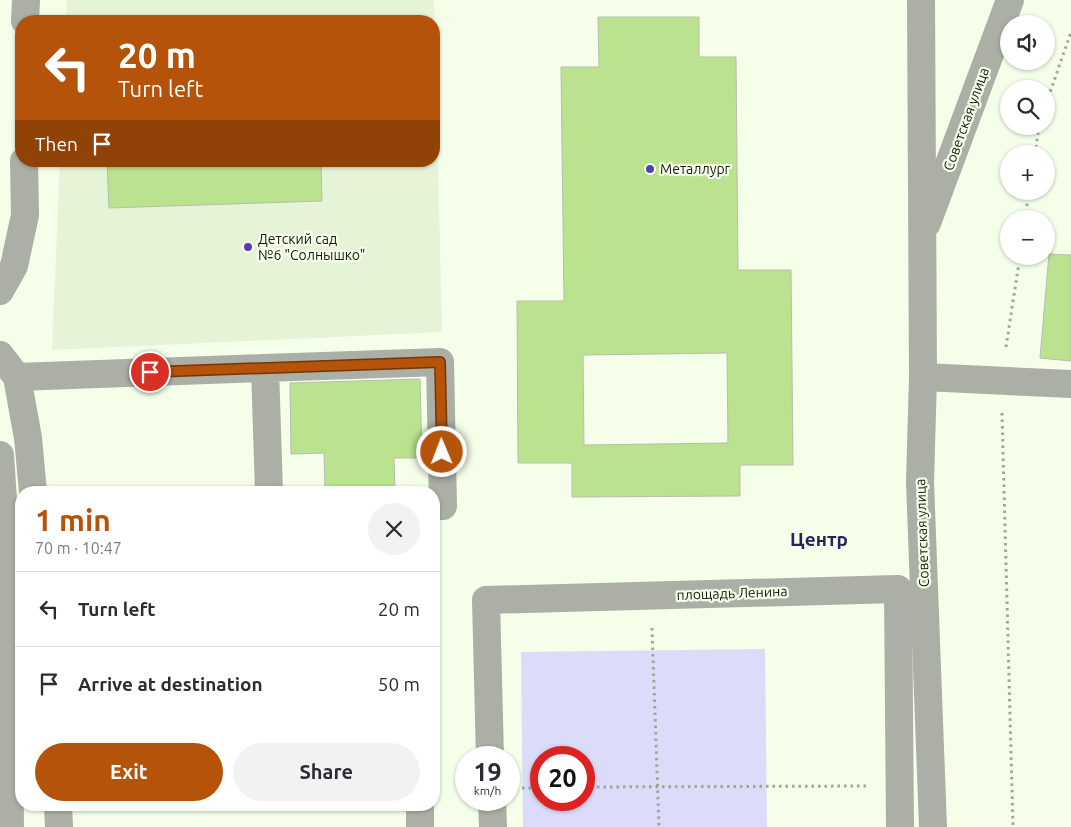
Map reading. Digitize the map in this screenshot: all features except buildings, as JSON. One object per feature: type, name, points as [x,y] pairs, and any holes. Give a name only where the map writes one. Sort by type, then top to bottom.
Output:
[{"type":"street","points":[[25,15],[26,0]]},
{"type":"street","name":"Советская улица","points":[[921,0],[923,377],[920,482],[933,827]]},
{"type":"street","name":"Советская улица","points":[[922,238],[1010,0]]},
{"type":"street","points":[[0,291],[14,266],[25,215],[24,167]]},
{"type":"street","points":[[0,354],[17,377],[28,438],[32,486]]},
{"type":"street","points":[[17,377],[440,362],[443,506],[440,506]]},
{"type":"street","points":[[265,368],[269,486]]},
{"type":"street","points":[[923,377],[1071,384]]},
{"type":"street","points":[[0,455],[8,575],[10,827]]},
{"type":"street","name":"площадь Ленина","points":[[490,746],[486,600],[898,589],[900,827]]},
{"type":"street","points":[[58,811],[59,827]]},
{"type":"street","points":[[420,811],[420,827]]},
{"type":"street","points":[[492,811],[492,827]]},
{"type":"path","points":[[1054,80],[1071,32]]},
{"type":"path","points":[[1013,827],[1001,381],[1019,265]]},
{"type":"path","points":[[650,596],[659,827]]},
{"type":"path","points":[[595,787],[900,786]]},
{"type":"shaded area","name":"Детский сад №6 \"Солнышко\"","points":[[67,0],[434,0],[434,15],[66,15]]},
{"type":"shaded area","name":"Детский сад №6 \"Солнышко\"","points":[[60,167],[438,167],[442,332],[52,350]]},
{"type":"shaded area","points":[[765,649],[767,827],[523,827],[521,652]]},
{"type":"place","name":"Металлург","points":[[650,169]]},
{"type":"place","name":"Детский сад №6 \"Солнышко\"","points":[[248,247]]},
{"type":"district","name":"Центр","points":[[819,539]]},
{"type":"route","points":[[150,372],[440,362],[442,452]]}]
